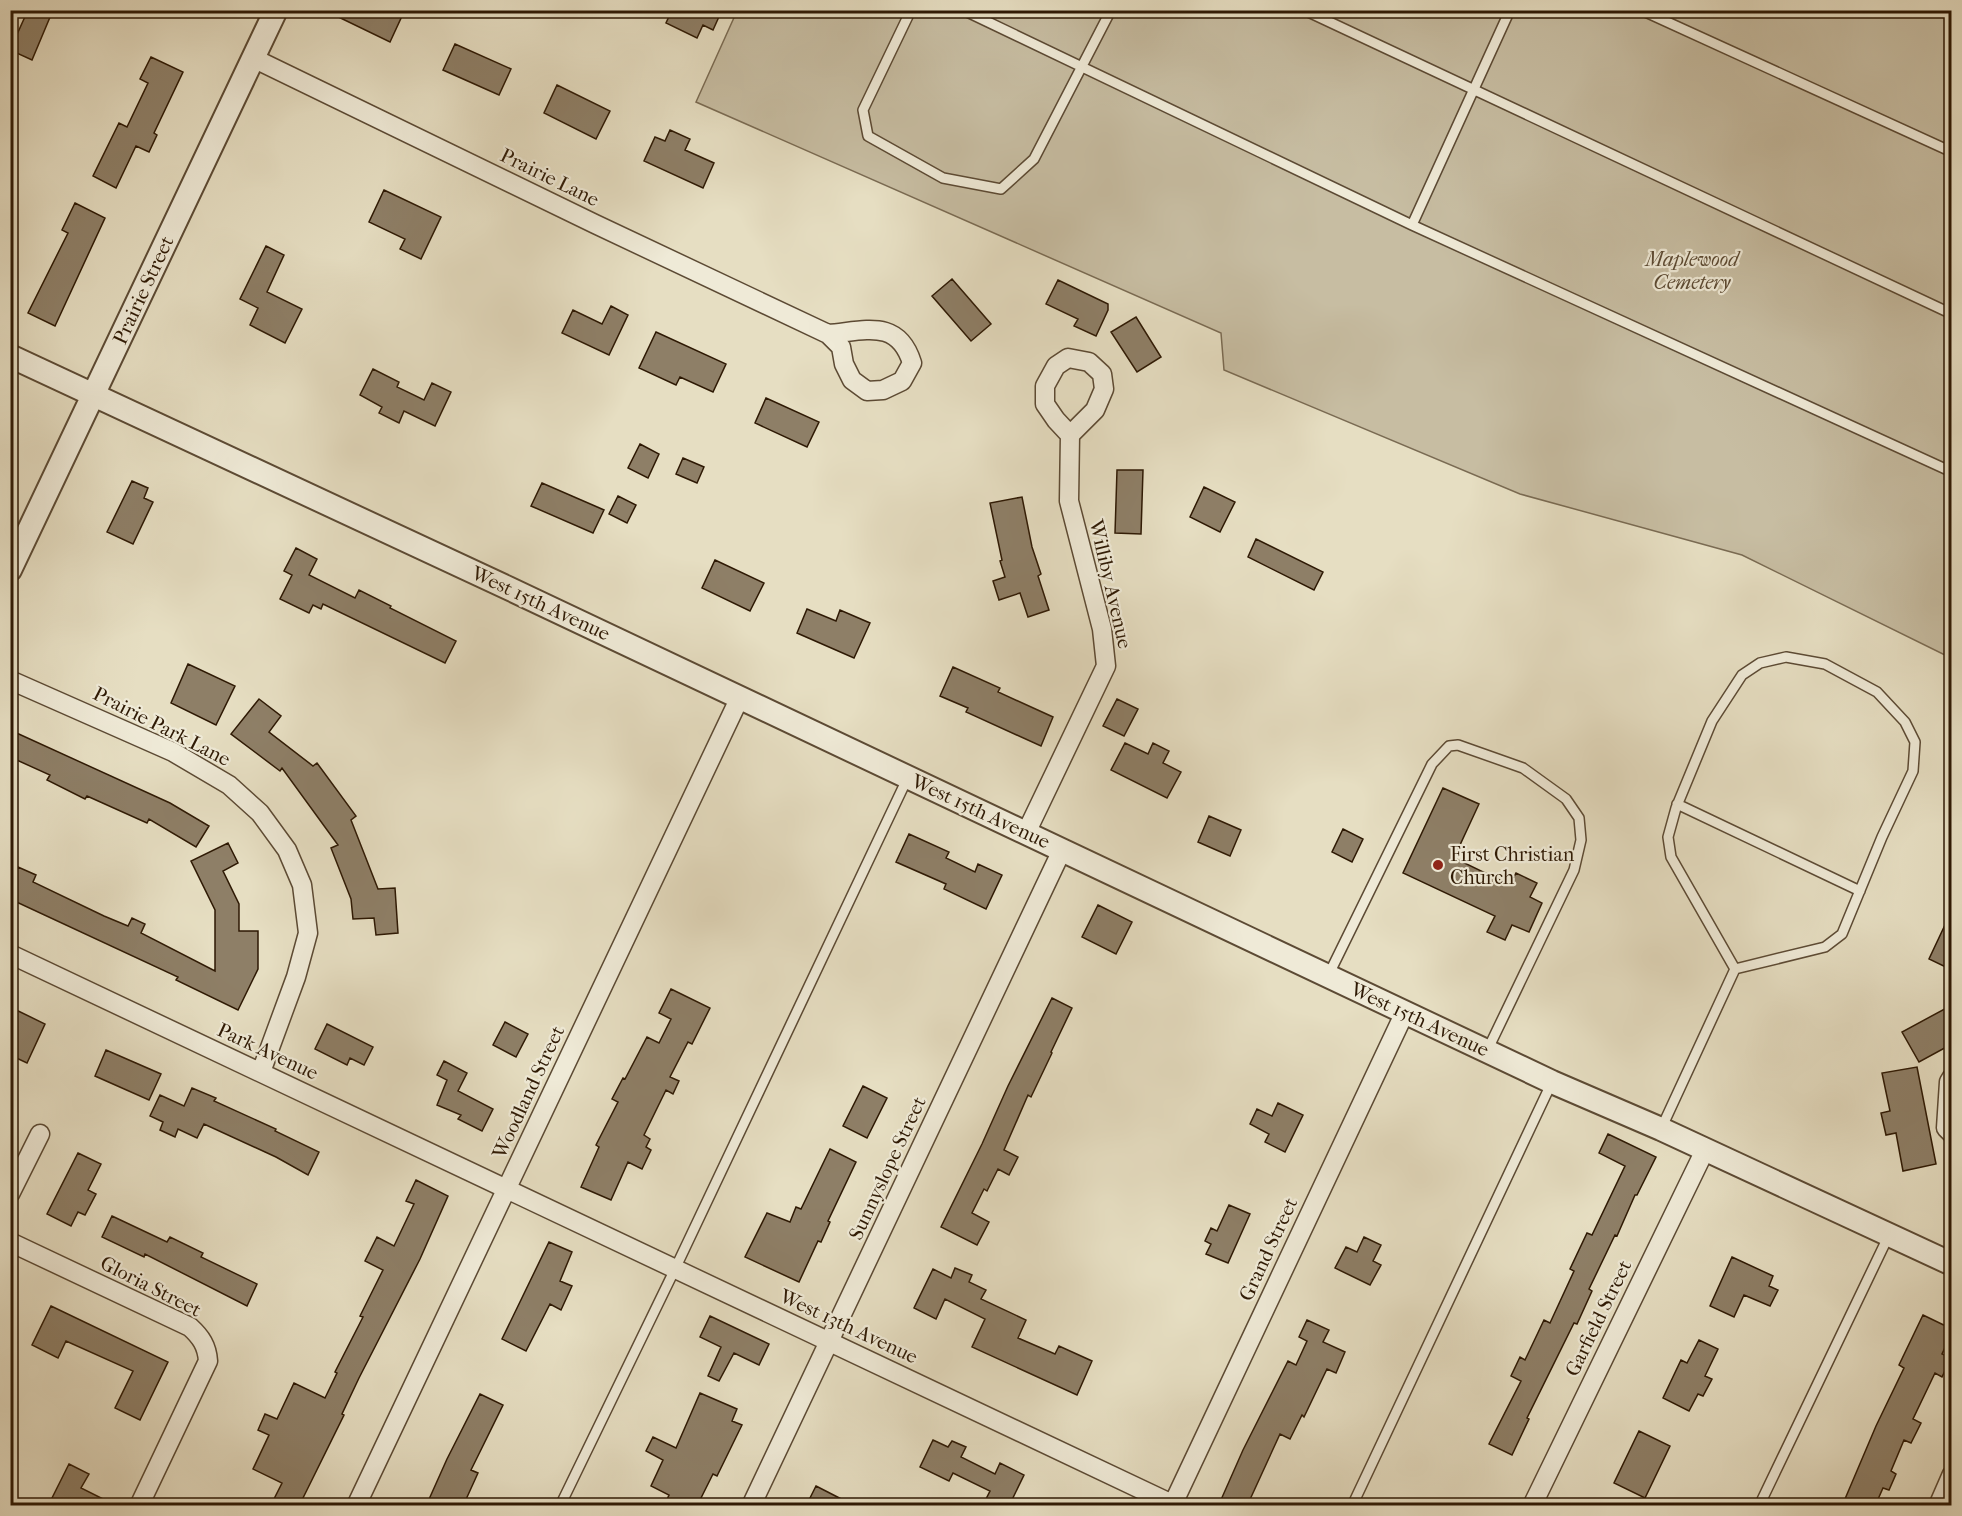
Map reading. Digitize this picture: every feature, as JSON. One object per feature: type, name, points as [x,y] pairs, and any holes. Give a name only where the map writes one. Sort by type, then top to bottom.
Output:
[{"type":"street","name":"Prairie Street","points":[[10,570],[276,10]]},
{"type":"street","name":"Prairie Lane","points":[[253,58],[828,334],[841,347],[844,364],[852,380],[867,391],[883,390],[902,381],[912,363],[907,347],[893,335],[877,330],[828,334]]},
{"type":"street","name":"West 15th Avenue","points":[[10,356],[740,697],[1552,1082],[1661,1129],[1952,1264]]},
{"type":"street","name":"Williby Avenue","points":[[1026,833],[1106,666],[1102,629],[1070,501],[1070,435]]},
{"type":"street","name":"Prairie Park Lane","points":[[10,680],[173,752],[229,785],[260,813],[287,850],[302,885],[308,933],[296,977],[261,1072]]},
{"type":"street","name":"Woodland Street","points":[[356,1506],[740,697]]},
{"type":"street","name":"Sunnyslope Street","points":[[751,1506],[1062,850]]},
{"type":"street","name":"Park Avenue","points":[[10,954],[507,1189]]},
{"type":"street","name":"Grand Street","points":[[1172,1505],[1405,1012]]},
{"type":"street","points":[[1952,1077],[1949,1082],[1946,1128],[1952,1134]]},
{"type":"street","points":[[10,1194],[40,1134]]},
{"type":"street","name":"Garfield Street","points":[[1532,1506],[1705,1150]]},
{"type":"street","name":"West 13th Avenue","points":[[507,1189],[1172,1505]]},
{"type":"street","name":"Gloria Street","points":[[10,1242],[190,1327],[200,1336],[207,1349],[208,1361],[139,1506]]},
{"type":"street","points":[[1938,1506],[1952,1474]]},
{"type":"lane","points":[[911,10],[863,110],[868,136],[943,178],[1001,189],[1034,159],[1111,10]]},
{"type":"lane","points":[[963,10],[1412,225],[1952,472]]},
{"type":"lane","points":[[1304,10],[1952,314]]},
{"type":"lane","points":[[1412,225],[1510,10]]},
{"type":"lane","points":[[1641,10],[1952,152]]},
{"type":"lane","points":[[1786,657],[1825,664],[1877,692],[1905,722],[1915,742],[1913,771],[1842,933],[1825,947],[1735,969],[1671,857],[1668,837],[1677,804],[1712,721],[1742,675],[1760,663],[1786,657]]},
{"type":"lane","points":[[1328,976],[1432,764],[1449,746],[1458,745],[1523,768],[1566,799],[1579,818],[1581,840],[1574,870],[1487,1051]]},
{"type":"lane","points":[[560,1506],[908,777]]},
{"type":"lane","points":[[1677,804],[1860,891]]},
{"type":"lane","points":[[1661,1129],[1735,969]]},
{"type":"lane","points":[[1352,1506],[1552,1082]]},
{"type":"lane","points":[[1759,1506],[1888,1235]]},
{"type":"green space","name":"Maplewood Cemetery","points":[[737,11],[1951,11],[1951,658],[1742,555],[1520,494],[1224,370],[1221,333],[696,102]]},
{"type":"building","points":[[28,10],[53,10],[32,60],[10,50]]},
{"type":"building","points":[[324,10],[390,10],[402,16],[390,42]]},
{"type":"building","points":[[672,10],[722,10],[713,30],[703,25],[697,38],[666,23]]},
{"type":"building","points":[[455,44],[511,69],[499,95],[443,70]]},
{"type":"building","points":[[151,57],[183,72],[154,133],[157,135],[149,152],[136,146],[116,188],[93,176],[119,123],[127,127],[148,83],[140,79]]},
{"type":"building","points":[[557,85],[610,111],[596,139],[544,113]]},
{"type":"building","points":[[670,130],[690,139],[685,150],[714,163],[703,188],[644,161],[655,137],[665,141]]},
{"type":"building","points":[[384,190],[441,217],[421,259],[400,249],[405,239],[369,222]]},
{"type":"building","points":[[75,203],[105,218],[55,326],[28,313],[68,233],[62,230]]},
{"type":"building","points":[[266,246],[284,255],[267,292],[302,309],[285,343],[250,325],[258,308],[240,299]]},
{"type":"building","points":[[952,279],[991,324],[971,341],[932,296]]},
{"type":"building","points":[[1058,280],[1108,304],[1108,310],[1096,336],[1074,326],[1078,319],[1046,304]]},
{"type":"building","points":[[611,306],[628,315],[609,355],[562,333],[573,310],[602,324]]},
{"type":"building","points":[[1136,317],[1161,357],[1137,372],[1111,332]]},
{"type":"building","points":[[656,332],[726,364],[713,392],[680,377],[676,385],[639,368]]},
{"type":"building","points":[[373,369],[399,382],[397,387],[424,400],[432,383],[451,392],[435,426],[404,411],[399,423],[379,413],[382,407],[360,395]]},
{"type":"building","points":[[766,398],[819,422],[807,447],[755,423]]},
{"type":"building","points":[[640,444],[659,454],[648,478],[628,468]]},
{"type":"building","points":[[683,458],[704,467],[697,483],[676,474]]},
{"type":"building","points":[[1117,470],[1143,470],[1141,534],[1115,533]]},
{"type":"building","points":[[132,481],[148,488],[144,498],[153,502],[133,544],[107,532]]},
{"type":"building","points":[[542,483],[604,510],[593,533],[531,506]]},
{"type":"building","points":[[1204,487],[1235,502],[1220,532],[1190,517]]},
{"type":"building","points":[[618,496],[636,505],[627,523],[609,514]]},
{"type":"building","points":[[1022,497],[1032,547],[1041,574],[1038,576],[1049,610],[1028,617],[1020,593],[999,600],[993,581],[1005,577],[990,503]]},
{"type":"building","points":[[1256,539],[1323,572],[1314,590],[1248,557]]},
{"type":"building","points":[[296,548],[317,559],[309,575],[355,598],[359,590],[456,641],[445,663],[323,604],[321,609],[313,605],[309,613],[280,599],[292,575],[284,571]]},
{"type":"building","points":[[715,560],[764,583],[750,611],[702,588]]},
{"type":"building","points":[[807,609],[836,621],[840,610],[870,623],[854,658],[797,633]]},
{"type":"building","points":[[188,664],[235,686],[216,725],[171,703]]},
{"type":"building","points":[[953,667],[1000,688],[998,692],[1053,717],[1041,746],[966,712],[968,708],[940,696]]},
{"type":"building","points":[[259,699],[281,716],[269,732],[313,766],[317,763],[356,816],[351,820],[378,889],[395,888],[398,933],[376,935],[374,918],[353,919],[351,899],[331,848],[338,845],[282,768],[280,771],[231,734]]},
{"type":"building","points":[[1117,699],[1138,709],[1124,736],[1103,726]]},
{"type":"building","points":[[10,730],[170,803],[209,826],[196,847],[149,819],[147,823],[87,796],[85,799],[47,780],[50,775],[10,757]]},
{"type":"building","points":[[1125,743],[1148,754],[1153,743],[1169,751],[1163,763],[1181,772],[1167,798],[1111,770]]},
{"type":"building","name":"First Christian Church","points":[[1443,788],[1479,804],[1454,858],[1510,885],[1516,873],[1537,883],[1530,897],[1542,903],[1529,932],[1512,925],[1505,940],[1487,932],[1495,916],[1403,873]]},
{"type":"building","points":[[1209,816],[1241,830],[1230,856],[1198,842]]},
{"type":"building","points":[[1343,829],[1363,839],[1352,862],[1332,852]]},
{"type":"building","points":[[909,834],[949,852],[946,858],[975,872],[978,864],[1002,875],[986,909],[944,889],[946,884],[896,862]]},
{"type":"building","points":[[228,843],[238,863],[223,871],[239,904],[239,931],[258,931],[258,969],[238,1010],[176,980],[178,977],[10,899],[10,871],[15,873],[18,867],[36,875],[33,882],[104,916],[128,926],[132,918],[145,924],[141,933],[215,971],[215,910],[191,861]]},
{"type":"building","points":[[1098,905],[1132,922],[1116,954],[1082,937]]},
{"type":"building","points":[[1952,910],[1952,970],[1929,959]]},
{"type":"building","points":[[671,989],[710,1008],[692,1044],[688,1042],[670,1077],[679,1081],[673,1094],[666,1090],[644,1135],[650,1139],[646,1147],[651,1150],[642,1169],[628,1162],[611,1200],[581,1187],[599,1147],[596,1145],[618,1102],[612,1099],[623,1078],[625,1079],[647,1037],[659,1043],[671,1019],[659,1013]]},
{"type":"building","points":[[1052,998],[1072,1008],[1031,1097],[1028,1095],[1004,1150],[1018,1157],[1009,1175],[998,1169],[987,1191],[984,1189],[972,1213],[989,1222],[977,1245],[941,1227]]},
{"type":"building","points":[[1952,1005],[1952,1044],[1919,1062],[1902,1032]]},
{"type":"building","points":[[10,1007],[45,1024],[27,1063],[10,1055]]},
{"type":"building","points":[[505,1022],[528,1034],[516,1057],[493,1045]]},
{"type":"building","points":[[327,1024],[373,1047],[364,1065],[350,1058],[347,1065],[315,1049]]},
{"type":"building","points":[[106,1050],[161,1074],[149,1100],[95,1076]]},
{"type":"building","points":[[444,1061],[467,1073],[458,1091],[493,1109],[482,1131],[458,1119],[461,1115],[437,1105],[447,1080],[437,1075]]},
{"type":"building","points":[[1917,1067],[1936,1164],[1903,1171],[1896,1133],[1886,1135],[1881,1113],[1890,1111],[1882,1073]]},
{"type":"building","points":[[863,1086],[887,1098],[867,1138],[843,1126]]},
{"type":"building","points":[[192,1088],[216,1098],[214,1101],[276,1129],[275,1131],[319,1152],[308,1175],[276,1157],[204,1124],[197,1138],[178,1129],[175,1137],[160,1130],[163,1122],[150,1116],[160,1095],[184,1106]]},
{"type":"building","points":[[1278,1103],[1303,1115],[1285,1152],[1265,1142],[1269,1134],[1250,1124],[1257,1109],[1272,1116]]},
{"type":"building","points":[[1608,1134],[1656,1157],[1635,1195],[1617,1236],[1615,1235],[1589,1289],[1592,1291],[1577,1324],[1574,1323],[1527,1418],[1529,1419],[1512,1455],[1489,1444],[1521,1381],[1511,1376],[1520,1357],[1525,1360],[1544,1320],[1550,1323],[1574,1271],[1570,1269],[1587,1233],[1592,1235],[1625,1166],[1599,1153]]},
{"type":"building","points":[[830,1149],[856,1162],[828,1221],[830,1222],[821,1242],[818,1241],[799,1282],[745,1257],[767,1213],[790,1222],[796,1207],[801,1209]]},
{"type":"building","points":[[78,1153],[101,1164],[88,1190],[96,1194],[85,1215],[78,1212],[71,1226],[47,1214]]},
{"type":"building","points":[[416,1180],[448,1196],[420,1259],[359,1378],[342,1414],[344,1415],[299,1506],[287,1506],[274,1499],[282,1483],[253,1469],[269,1435],[258,1430],[265,1414],[277,1419],[294,1383],[325,1398],[337,1373],[335,1372],[363,1317],[360,1316],[383,1270],[365,1261],[377,1237],[394,1246],[414,1204],[406,1201]]},
{"type":"building","points":[[1229,1205],[1250,1214],[1228,1263],[1206,1254],[1211,1244],[1205,1241],[1211,1228],[1217,1231]]},
{"type":"building","points":[[112,1216],[167,1242],[170,1237],[203,1253],[201,1257],[257,1284],[247,1306],[145,1254],[144,1257],[102,1237]]},
{"type":"building","points":[[1364,1237],[1381,1245],[1373,1261],[1381,1265],[1370,1285],[1335,1268],[1346,1247],[1357,1252]]},
{"type":"building","points":[[549,1242],[572,1252],[560,1281],[572,1286],[561,1310],[550,1304],[526,1351],[502,1339]]},
{"type":"building","points":[[1732,1257],[1773,1276],[1769,1286],[1778,1290],[1770,1306],[1744,1295],[1734,1317],[1710,1306]]},
{"type":"building","points":[[955,1268],[972,1275],[969,1282],[986,1290],[981,1299],[1026,1320],[1018,1338],[1055,1354],[1059,1346],[1092,1361],[1077,1395],[972,1347],[985,1319],[945,1299],[936,1319],[914,1308],[933,1269],[951,1278]]},
{"type":"building","points":[[51,1306],[168,1362],[140,1420],[115,1408],[133,1371],[66,1341],[58,1358],[32,1345]]},
{"type":"building","points":[[1923,1315],[1952,1329],[1942,1354],[1951,1358],[1942,1377],[1935,1373],[1913,1419],[1921,1423],[1911,1443],[1904,1440],[1891,1471],[1896,1474],[1889,1490],[1883,1488],[1875,1506],[1842,1506],[1904,1368],[1899,1365]]},
{"type":"building","points":[[710,1316],[769,1344],[759,1365],[734,1353],[719,1381],[708,1376],[721,1347],[700,1337]]},
{"type":"building","points":[[1307,1320],[1329,1330],[1323,1342],[1345,1352],[1336,1373],[1327,1369],[1304,1417],[1302,1415],[1290,1439],[1280,1434],[1247,1506],[1229,1506],[1220,1502],[1243,1450],[1288,1361],[1296,1365],[1307,1341],[1299,1337]]},
{"type":"building","points":[[1699,1340],[1718,1349],[1705,1376],[1712,1379],[1703,1396],[1698,1394],[1689,1411],[1663,1398],[1681,1360],[1687,1363]]},
{"type":"building","points":[[700,1393],[737,1409],[732,1421],[742,1425],[717,1476],[713,1474],[697,1506],[664,1506],[669,1495],[651,1486],[663,1460],[646,1451],[653,1437],[676,1448]]},
{"type":"building","points":[[480,1394],[503,1405],[471,1470],[478,1473],[463,1506],[426,1506],[447,1459]]},
{"type":"building","points":[[1639,1431],[1670,1446],[1645,1498],[1614,1483]]},
{"type":"building","points":[[933,1440],[948,1447],[952,1441],[966,1447],[961,1457],[995,1474],[1000,1463],[1024,1475],[1009,1506],[995,1506],[985,1501],[990,1491],[953,1473],[949,1481],[920,1467]]},
{"type":"building","points":[[69,1464],[89,1474],[81,1488],[117,1506],[48,1506]]},
{"type":"building","points":[[816,1486],[855,1506],[806,1506]]},
{"type":"place","name":"First Christian Church","points":[[1438,865]]}]
